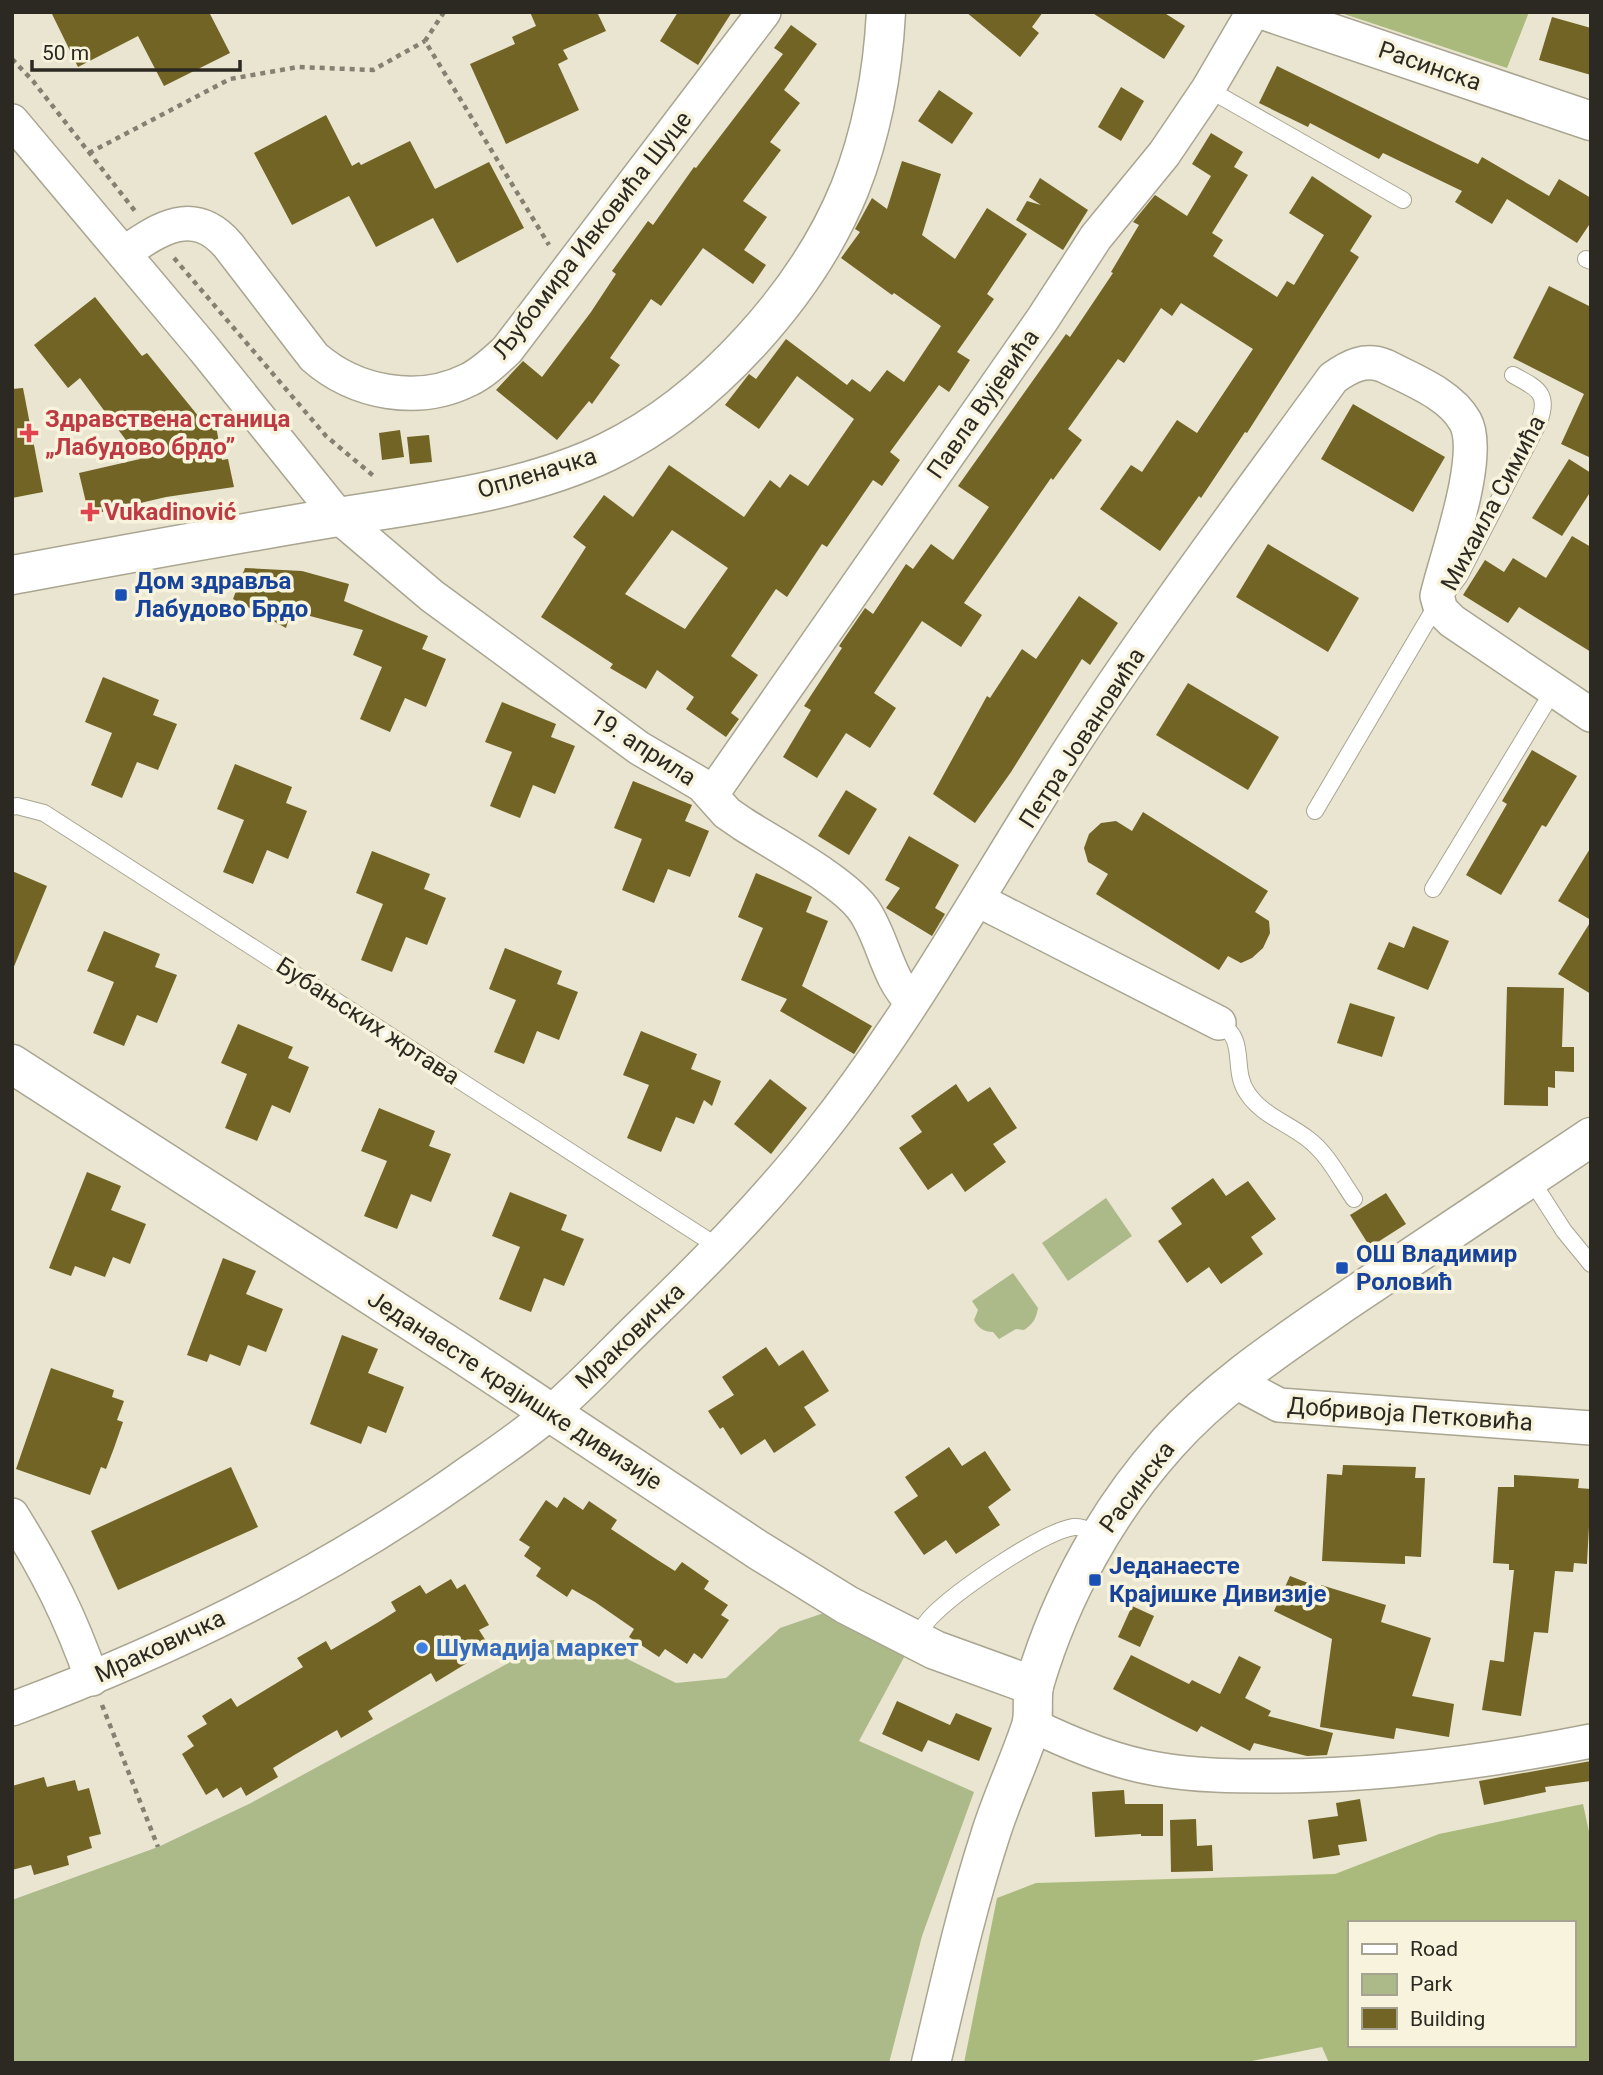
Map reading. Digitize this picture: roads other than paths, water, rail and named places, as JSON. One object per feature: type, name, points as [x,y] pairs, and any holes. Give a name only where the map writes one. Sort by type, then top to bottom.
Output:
[{"type":"street","name":"Љубомира Ивковића Шуце","points":[[124,253],[153,233],[181,222],[210,229],[219,235],[314,357],[327,368],[352,382],[403,393],[446,389],[466,382],[507,350],[764,12]]},
{"type":"street","name":"Опленачка","points":[[12,575],[402,508],[542,476],[609,451],[711,382],[743,351],[800,277],[849,188],[872,115],[883,58],[886,12]]},
{"type":"street","name":"Павла Вујевића","points":[[712,794],[1042,320],[1096,237],[1164,154],[1208,89],[1253,12]]},
{"type":"street","name":"Расинска","points":[[1269,12],[1591,121]]},
{"type":"street","points":[[12,121],[288,451],[339,517]]},
{"type":"street","name":"Михаила Симића","points":[[1353,365],[1375,362],[1445,400],[1465,421],[1471,436],[1469,470],[1437,596],[1441,610],[1452,621],[1591,715]]},
{"type":"street","name":"Петра Јовановића","points":[[978,900],[1076,739],[1198,564],[1333,378],[1353,365]]},
{"type":"street","name":"19. априла","points":[[339,517],[364,541],[465,621],[639,748],[702,785],[735,818],[858,901],[873,926],[896,981],[912,1002]]},
{"type":"street","points":[[978,900],[1220,1023]]},
{"type":"street","name":"Мраковичка","points":[[12,1709],[92,1679],[205,1626],[320,1567],[426,1502],[550,1413],[720,1248],[818,1136],[912,1002],[978,900]]},
{"type":"street","name":"Једанаесте крајишке дивизије","points":[[12,1064],[758,1550],[847,1605],[914,1640],[1034,1686]]},
{"type":"street","name":"Расинска","points":[[931,2063],[990,1835],[1032,1725],[1034,1686],[1047,1644],[1100,1534],[1125,1496],[1168,1442],[1234,1381],[1330,1312],[1591,1138]]},
{"type":"street","name":"Добривоја Петковића","points":[[1234,1381],[1279,1405],[1591,1428]]},
{"type":"street","points":[[12,1515],[60,1598],[92,1679]]},
{"type":"street","points":[[1032,1725],[1061,1740],[1109,1757],[1157,1769],[1230,1776],[1383,1772],[1461,1764],[1591,1741]]},
{"type":"lane","points":[[1208,89],[1403,200]]},
{"type":"lane","name":"Михаила Симића","points":[[1438,603],[1459,577],[1544,409],[1542,396],[1536,387],[1513,375]]},
{"type":"lane","points":[[1315,811],[1438,603]]},
{"type":"lane","points":[[1433,889],[1553,691]]},
{"type":"lane","name":"Бубањских жртава","points":[[12,807],[44,813],[720,1248]]},
{"type":"lane","points":[[1220,1023],[1231,1030],[1235,1037],[1238,1069],[1249,1095],[1259,1106],[1321,1150],[1354,1199]]},
{"type":"lane","points":[[1530,1178],[1564,1231],[1591,1264]]},
{"type":"lane","points":[[914,1640],[929,1618],[954,1597],[1037,1542],[1073,1527],[1100,1534]]},
{"type":"place","name":"Здравствена станица „Лабудово брдо”","points":[[29,433]]},
{"type":"place","name":"Vukadinović","points":[[90,512]]},
{"type":"place","name":"Дом здравља Лабудово Брдо","points":[[121,595]]},
{"type":"place","name":"ОШ Владимир Роловић","points":[[1342,1268]]},
{"type":"place","name":"Једанаесте Крајишке Дивизије","points":[[1095,1580]]},
{"type":"place","name":"Шумадија маркет","points":[[422,1648]]}]
